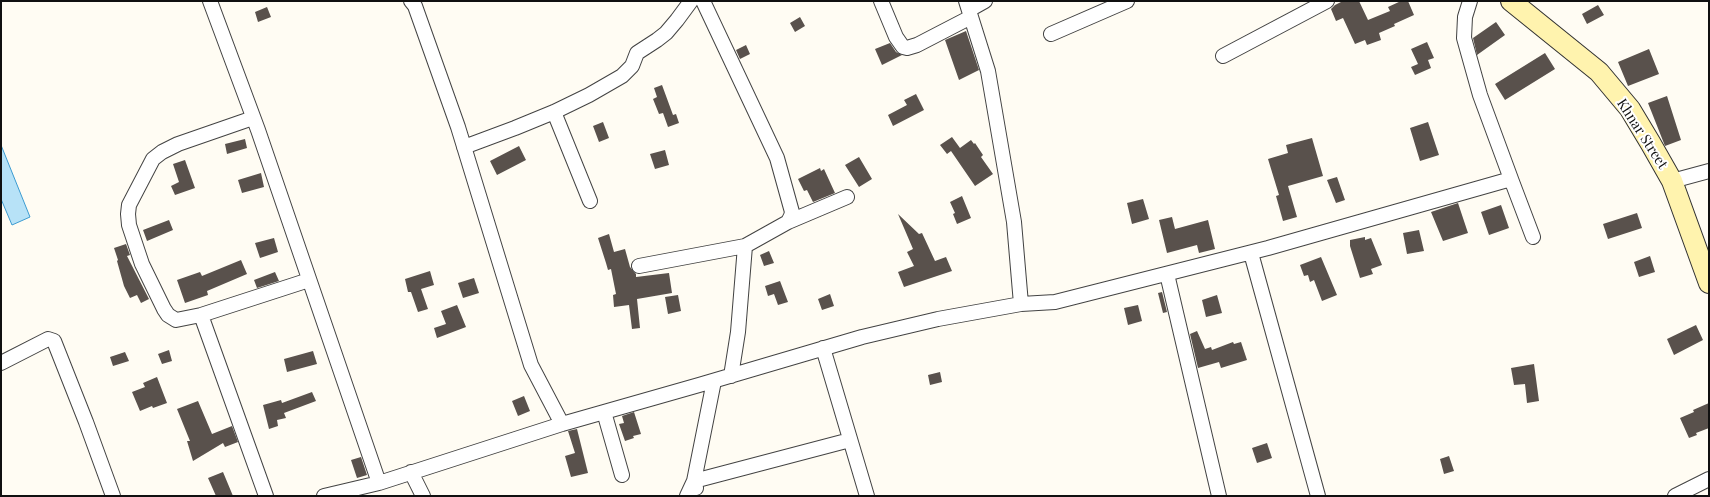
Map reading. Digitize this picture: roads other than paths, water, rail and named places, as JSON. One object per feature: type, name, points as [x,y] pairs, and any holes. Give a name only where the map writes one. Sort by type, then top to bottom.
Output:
[{"type":"street","points":[[210,1],[253,118],[379,483]]},
{"type":"street","points":[[411,1],[415,6],[464,147],[531,365],[562,424]]},
{"type":"street","points":[[464,147],[554,112],[589,95],[627,72],[637,53],[666,33],[691,1]]},
{"type":"street","points":[[703,1],[777,158],[792,212],[788,222]]},
{"type":"street","points":[[881,1],[896,37],[903,47],[907,48],[917,45],[969,9],[985,1]]},
{"type":"street","points":[[1050,34],[1127,1]]},
{"type":"street","points":[[1223,56],[1327,1]]},
{"type":"street","points":[[1470,1],[1465,17],[1464,38],[1480,95],[1534,237]]},
{"type":"street","name":"Khnar Street","points":[[1511,1],[1599,72],[1630,110],[1672,181],[1709,282]]},
{"type":"street","points":[[969,9],[988,72],[1014,222],[1021,304]]},
{"type":"street","points":[[554,112],[590,201]]},
{"type":"street","points":[[253,118],[178,144],[162,152],[153,159],[130,205],[128,214],[129,225],[142,264],[164,309],[168,315],[176,320],[201,315],[309,280]]},
{"type":"street","points":[[1672,181],[1709,172]]},
{"type":"street","points":[[324,496],[379,483],[562,424],[862,337],[938,319],[1021,304],[1055,302],[1251,253],[1511,179]]},
{"type":"street","points":[[639,266],[745,246],[788,222],[847,197]]},
{"type":"street","points":[[731,376],[738,332],[745,246]]},
{"type":"street","points":[[1251,253],[1318,496]]},
{"type":"street","points":[[1167,274],[1219,496]]},
{"type":"street","points":[[201,315],[266,496]]},
{"type":"street","points":[[1,363],[48,339],[54,341],[113,496]]},
{"type":"street","points":[[822,348],[867,496]]},
{"type":"street","points":[[687,496],[694,481],[714,381]]},
{"type":"street","points":[[604,412],[622,475]]},
{"type":"street","points":[[694,481],[850,440]]},
{"type":"street","points":[[411,472],[423,496]]},
{"type":"street","points":[[1674,496],[1709,479]]},
{"type":"street","points":[[694,481],[698,496]]},
{"type":"water","points":[[1,145],[30,217],[12,225],[1,199]]}]
